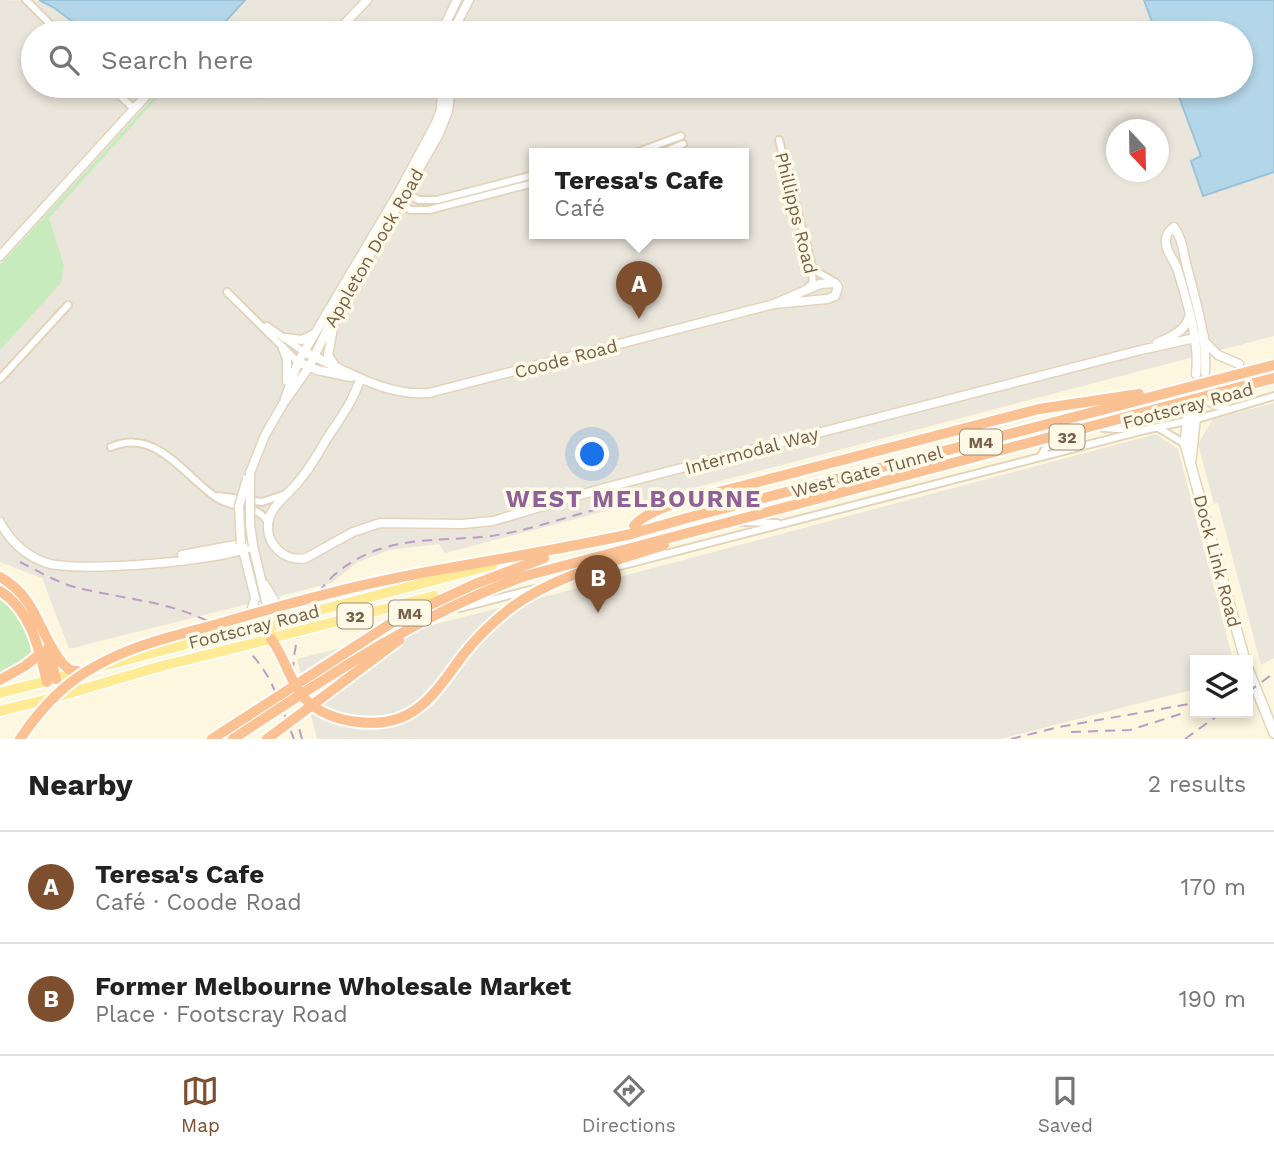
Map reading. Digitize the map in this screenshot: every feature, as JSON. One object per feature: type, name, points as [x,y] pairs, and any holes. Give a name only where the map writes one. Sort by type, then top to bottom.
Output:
[{"type":"highway","name":"West Gate Tunnel","points":[[212,739],[362,640],[414,612],[506,571],[633,530],[1274,365]]},
{"type":"highway","name":"West Gate Tunnel","points":[[233,739],[361,655],[442,611],[486,590],[546,569],[1274,381]]},
{"type":"highway","points":[[20,739],[37,714],[68,685],[96,666],[136,648],[262,611],[400,578],[554,551],[633,530],[645,516],[661,509],[1039,409],[1187,387]]},
{"type":"highway","points":[[274,638],[303,696],[317,708],[351,721],[378,722],[397,718],[426,703],[484,631],[532,594],[580,573],[738,521]]},
{"type":"highway","points":[[0,577],[13,585],[24,604],[42,625],[64,666],[69,670],[82,672]]},
{"type":"highway","points":[[0,591],[24,604],[40,654],[52,680]]},
{"type":"highway","points":[[267,739],[442,611]]},
{"type":"highway","points":[[42,625],[52,680]]},
{"type":"highway","points":[[0,680],[40,654]]},
{"type":"main road","name":"Footscray Road","points":[[824,501],[1274,381]]},
{"type":"main road","name":"Dock Link Road","points":[[1198,403],[1190,420],[1185,444],[1244,655]]},
{"type":"main road","name":"Dock Link Road","points":[[1190,420],[1191,462]]},
{"type":"main road","name":"Footscray Road","points":[[0,693],[509,561]]},
{"type":"main road","name":"Footscray Road","points":[[0,710],[435,596]]},
{"type":"main road","name":"Appleton Dock Road","points":[[266,623],[274,638]]},
{"type":"main road","points":[[52,680],[57,696]]},
{"type":"main road","points":[[1253,681],[1274,733]]},
{"type":"street","points":[[26,0],[46,21]]},
{"type":"street","points":[[347,21],[367,0]]},
{"type":"street","points":[[447,21],[457,0]]},
{"type":"street","points":[[458,21],[469,0]]},
{"type":"street","points":[[123,98],[133,108]]},
{"type":"street","points":[[0,256],[143,98]]},
{"type":"street","name":"Appleton Dock Road","points":[[283,403],[309,367],[403,192],[436,123],[442,98]]},
{"type":"street","name":"Appleton Dock Road","points":[[403,192],[439,134],[448,111],[450,98]]},
{"type":"street","points":[[653,148],[682,140],[669,148]]},
{"type":"street","name":"Phillipps Road","points":[[774,304],[813,284],[811,262],[779,140]]},
{"type":"street","points":[[403,192],[419,200],[437,200],[529,176]]},
{"type":"street","points":[[397,203],[411,209],[429,210],[529,184]]},
{"type":"street","name":"Appleton Dock Road","points":[[266,623],[255,599],[242,547],[239,506],[260,444],[283,403],[298,362],[397,203]]},
{"type":"street","points":[[1174,227],[1182,241],[1204,338],[1200,373],[1189,316],[1178,268],[1166,244],[1167,236],[1174,227]]},
{"type":"street","points":[[811,262],[819,273],[837,285]]},
{"type":"street","name":"Coode Road","points":[[259,322],[304,352],[359,378],[405,393],[429,393],[774,304],[820,284],[837,285],[837,293],[827,299],[774,304]]},
{"type":"street","name":"Coode Road","points":[[227,292],[298,362],[359,378]]},
{"type":"street","points":[[0,379],[68,305]]},
{"type":"street","points":[[333,365],[328,355],[336,313]]},
{"type":"street","name":"Intermodal Way","points":[[1141,350],[1179,331],[1186,325],[1189,316]]},
{"type":"street","points":[[285,338],[302,340],[315,333]]},
{"type":"street","points":[[1204,338],[1218,355],[1238,364]]},
{"type":"street","name":"Intermodal Way","points":[[268,524],[270,538],[275,547],[287,557],[300,559],[314,555],[353,532],[380,523],[462,524],[493,521],[604,488],[1141,350],[1204,338]]},
{"type":"street","points":[[283,348],[288,359],[283,403]]},
{"type":"street","points":[[299,383],[311,375],[346,376]]},
{"type":"street","points":[[268,524],[272,511],[307,471],[350,404],[359,378]]},
{"type":"street","name":"Footscray Road","points":[[424,617],[1274,396]]},
{"type":"street","points":[[1198,403],[1235,406]]},
{"type":"street","points":[[1157,427],[1185,444]]},
{"type":"street","name":"Footscray Road","points":[[1103,428],[1145,430]]},
{"type":"street","points":[[1040,457],[1050,442]]},
{"type":"street","points":[[111,447],[134,443],[153,447],[175,460],[227,504],[257,510],[266,518],[268,524]]},
{"type":"street","points":[[958,466],[961,478]]},
{"type":"street","name":"Appleton Dock Road","points":[[250,473],[250,524],[261,576],[266,623]]},
{"type":"street","points":[[210,492],[253,502],[267,501],[290,492]]},
{"type":"street","points":[[849,494],[854,502],[867,503]]},
{"type":"street","name":"Footscray Road","points":[[824,501],[844,509]]},
{"type":"street","name":"Footscray Road","points":[[738,521],[796,521]]},
{"type":"street","points":[[0,522],[15,544],[27,554],[46,563],[80,568],[145,563],[253,546]]},
{"type":"street","points":[[261,576],[279,608],[294,617]]},
{"type":"street","points":[[221,635],[250,614],[255,599]]},
{"type":"shaded area","points":[[0,0],[44,1],[72,21],[21,21],[21,98],[1179,98],[1201,157],[1191,160],[1204,197],[1208,193],[1274,172],[1274,336],[445,553],[439,544],[389,550],[358,562],[331,583],[69,649],[42,578],[0,562]]},
{"type":"shaded area","points":[[245,0],[1144,0],[1152,21],[226,21]]},
{"type":"shaded area","points":[[1274,403],[1274,658],[1261,665],[1218,503],[1214,504],[1198,444],[1213,419]]},
{"type":"shaded area","points":[[1156,434],[1178,449],[1232,655],[1190,655],[1190,690],[1000,739],[317,739],[297,659],[559,593]]},
{"type":"green space","points":[[153,98],[157,98],[49,218],[64,266],[61,283],[0,350],[0,265]]},
{"type":"green space","points":[[0,596],[13,608],[23,623],[29,639],[31,657],[0,678]]},
{"type":"water","points":[[39,0],[245,0],[226,21],[72,21]]},
{"type":"water","points":[[1144,0],[1274,0],[1274,172],[1203,196],[1191,161],[1201,156],[1179,98],[1253,98],[1253,21],[1152,21]]},
{"type":"railway","points":[[302,739],[295,708],[295,649],[303,621],[316,596],[334,575],[359,558],[390,546],[504,534],[594,510]]},
{"type":"railway","points":[[20,562],[71,586],[178,609],[223,629],[243,645],[261,666],[294,739]]},
{"type":"railway","points":[[1253,688],[1274,673]]},
{"type":"railway","points":[[1011,739],[1059,727],[1190,704]]},
{"type":"railway","points":[[1071,732],[1130,730],[1187,712]]},
{"type":"railway","points":[[1185,739],[1214,718]]},
{"type":"place","name":"Teresa's Cafe","points":[[639,319]]},
{"type":"place","name":"Former Melbourne Wholesale Market","points":[[598,613]]},
{"type":"district","name":"WEST MELBOURNE","points":[[634,499]]}]
